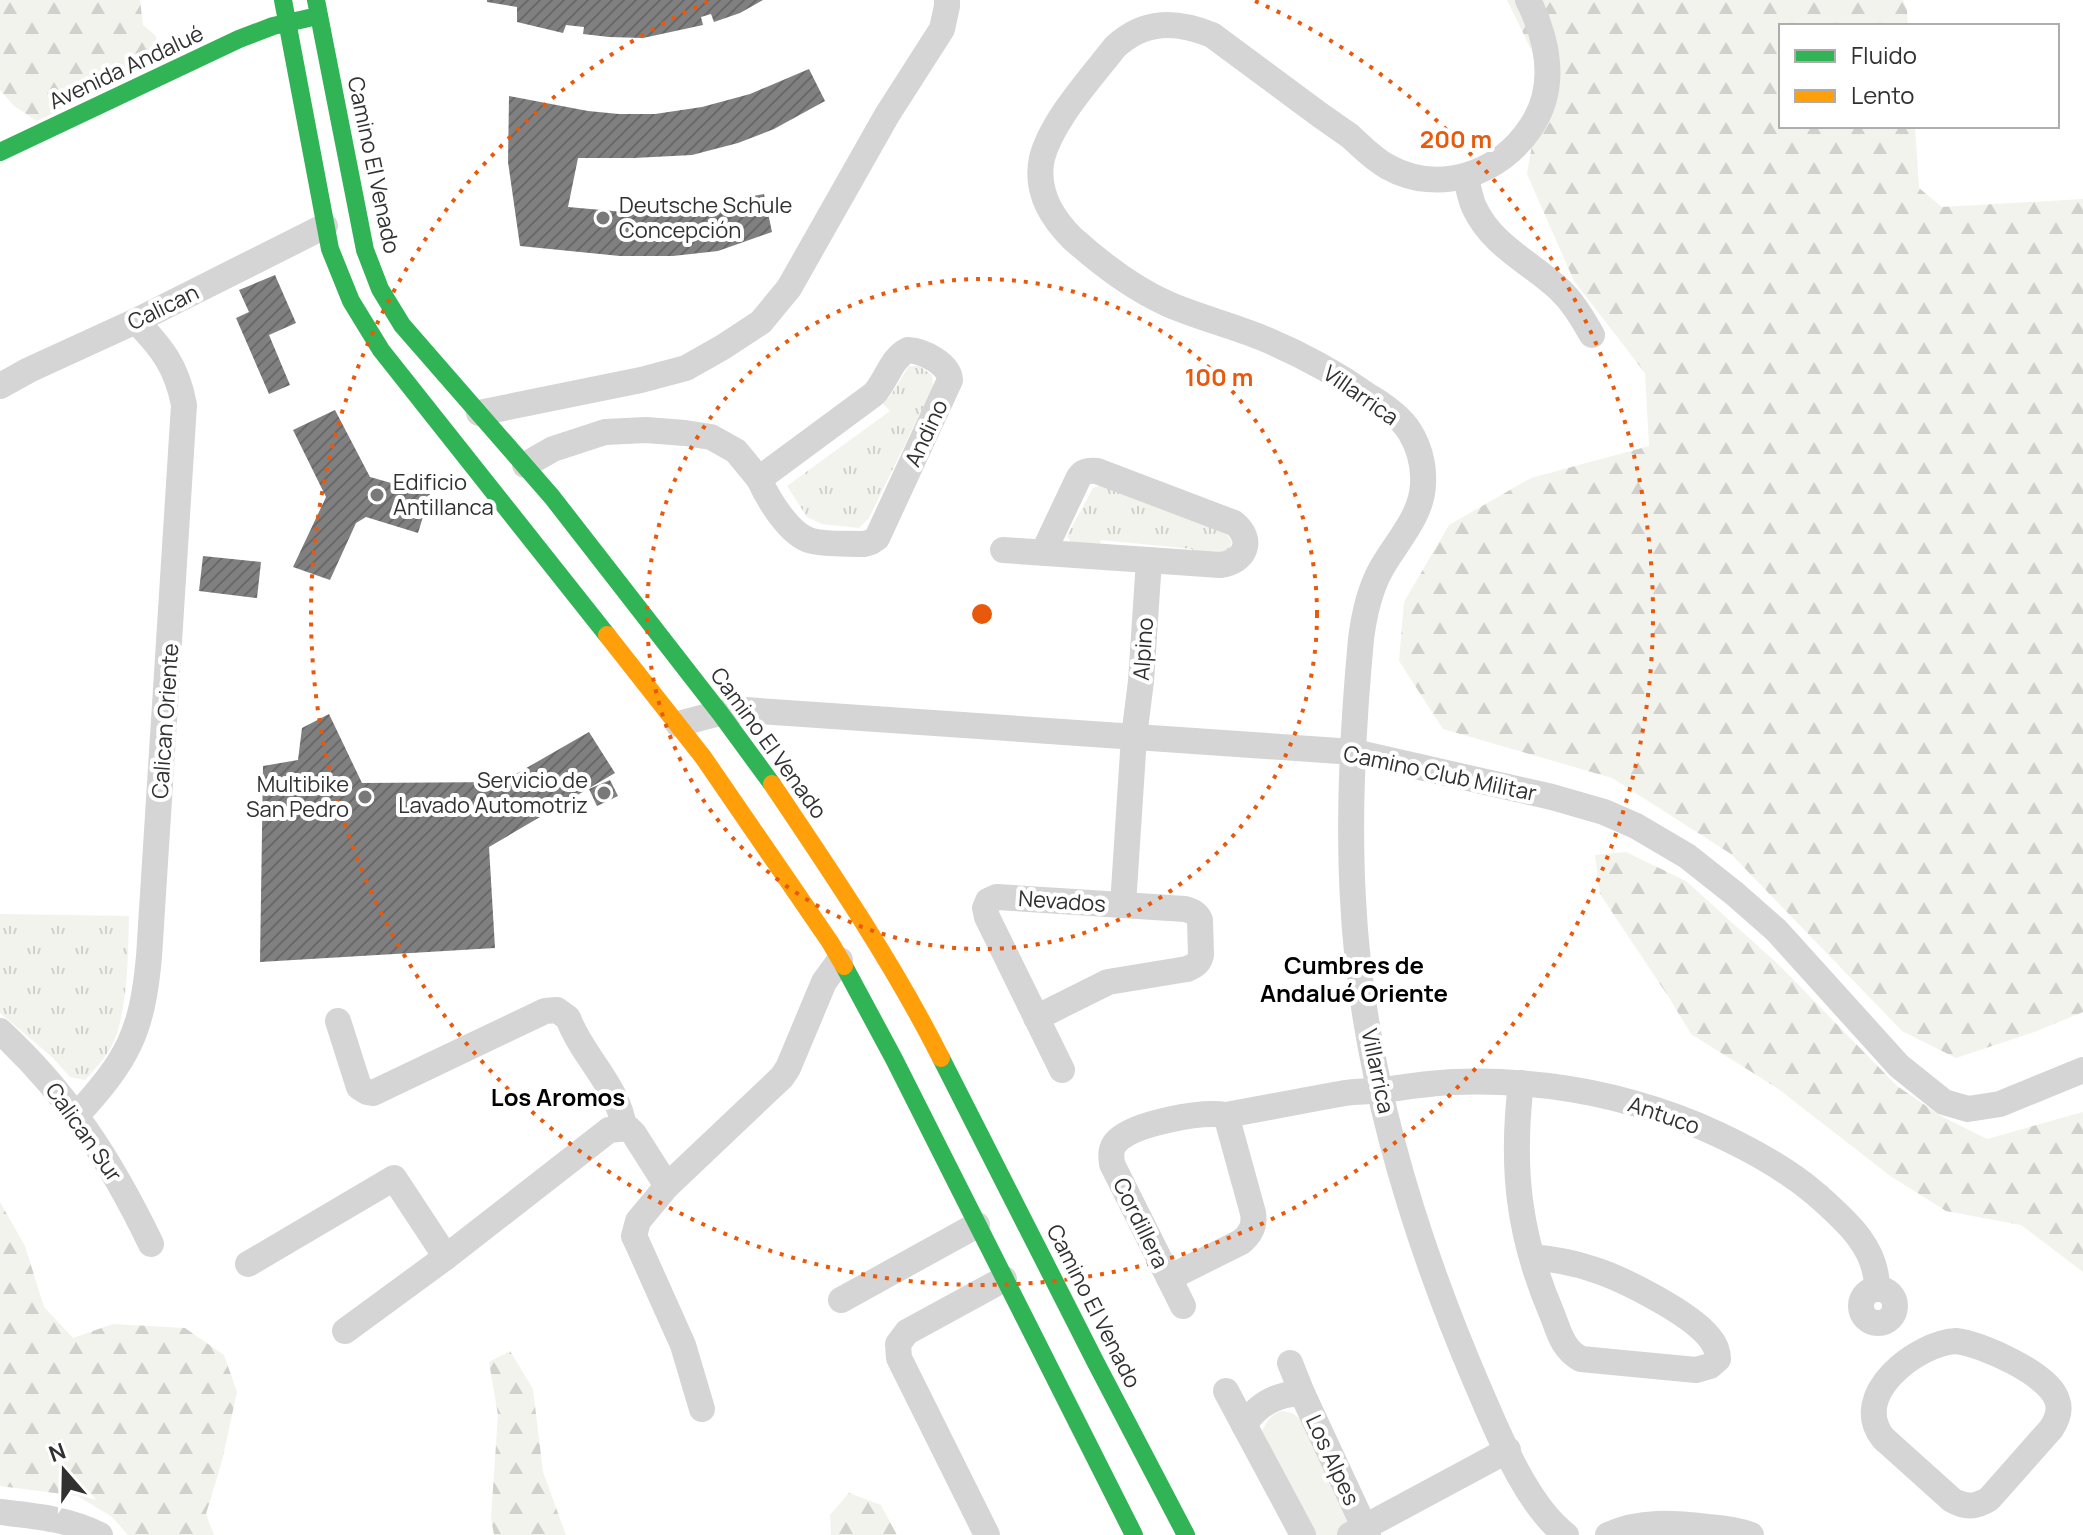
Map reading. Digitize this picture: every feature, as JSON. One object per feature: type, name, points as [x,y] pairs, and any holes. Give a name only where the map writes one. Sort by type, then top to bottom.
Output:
[{"type":"street","points":[[283,0],[330,249],[344,289],[362,323],[678,724],[725,787],[840,960],[866,1005],[1134,1535]]},
{"type":"street","points":[[479,413],[686,368],[761,322],[789,288],[887,115],[942,29],[947,0]]},
{"type":"street","name":"Villarrica","points":[[1528,0],[1546,46],[1548,74],[1544,102],[1529,131],[1508,153],[1466,177],[1428,179],[1389,167],[1212,35],[1173,24],[1144,28],[1115,47],[1056,124],[1043,156],[1040,182],[1054,218],[1083,248],[1116,273],[1165,303],[1263,338],[1337,375],[1390,410],[1409,431],[1420,455],[1422,494],[1415,515],[1388,556],[1369,595],[1362,636],[1351,815],[1353,902],[1363,997],[1380,1090],[1404,1182],[1423,1246],[1462,1349],[1508,1450],[1539,1507],[1566,1535],[1582,1526],[1595,1528],[1601,1535]]},
{"type":"street","name":"Avenida Andalué","points":[[0,152],[237,41],[318,8]]},
{"type":"street","name":"Camino El Venado","points":[[318,8],[360,229],[385,298],[402,325],[525,465],[720,713],[819,853],[933,1042],[1186,1535]]},
{"type":"street","points":[[1466,177],[1474,207],[1486,226],[1507,250],[1557,287],[1592,335]]},
{"type":"street","name":"Calican","points":[[0,386],[325,226]]},
{"type":"street","name":"Calican Oriente","points":[[77,1115],[113,1074],[131,1042],[143,1009],[149,957],[184,405],[181,388],[166,354],[136,321]]},
{"type":"street","name":"Andino","points":[[525,465],[553,449],[605,432],[646,430],[711,437],[736,451],[801,537],[816,542],[864,544],[874,541],[879,534],[950,380],[949,372],[915,350],[900,354],[874,394],[759,479]]},
{"type":"street","points":[[1003,550],[1043,553],[1149,560],[1226,564],[1239,558],[1245,537],[1234,523],[1088,470],[1080,476],[1043,553]]},
{"type":"street","name":"Alpino","points":[[1134,737],[1149,560]]},
{"type":"street","name":"Camino Club Militar","points":[[678,724],[745,710],[1354,752],[1552,797],[1604,812],[1658,837],[1687,856],[1776,930],[1899,1066],[1944,1102],[1968,1109],[2000,1104],[2083,1070]]},
{"type":"street","name":"Nevados","points":[[1123,905],[1134,737]]},
{"type":"street","name":"Nevados","points":[[1036,1018],[1108,982],[1195,966],[1200,960],[1200,920],[1195,913],[1185,909],[997,897],[986,904],[987,917],[1036,1018],[1062,1070]]},
{"type":"street","points":[[702,1409],[683,1345],[634,1236],[638,1221],[667,1186],[782,1077],[824,982],[840,960]]},
{"type":"street","points":[[338,1021],[359,1087],[373,1093],[545,1011],[557,1010],[568,1018],[615,1098],[623,1116],[624,1128]]},
{"type":"street","name":"Calican Sur","points":[[0,1031],[40,1071],[77,1115],[116,1175],[151,1244]]},
{"type":"street","name":"Antuco","points":[[1380,1090],[1451,1082],[1559,1086],[1632,1102],[1711,1131],[1767,1160],[1806,1186],[1858,1235],[1873,1260],[1877,1288],[1861,1300],[1861,1311],[1871,1322],[1887,1321],[1908,1361]]},
{"type":"street","points":[[1521,1083],[1517,1125],[1517,1182],[1521,1217],[1532,1257],[1547,1304],[1564,1343],[1574,1356],[1589,1360],[1687,1370],[1710,1366],[1718,1359],[1715,1346],[1704,1331],[1646,1293],[1597,1270],[1532,1257]]},
{"type":"street","name":"Cordillera","points":[[1183,1306],[1112,1164],[1111,1150],[1115,1142],[1142,1128],[1208,1114],[1226,1115],[1380,1090]]},
{"type":"street","name":"Cordillera","points":[[1169,1278],[1241,1242],[1250,1234],[1253,1213],[1226,1115]]},
{"type":"street","points":[[345,1331],[609,1130],[628,1128],[667,1186]]},
{"type":"street","points":[[248,1264],[394,1178],[446,1257]]},
{"type":"street","points":[[841,1300],[977,1225]]},
{"type":"street","points":[[987,1535],[899,1358],[898,1344],[907,1332],[1004,1279]]},
{"type":"street","points":[[1968,1343],[2026,1370],[2048,1386],[2057,1398],[2058,1414],[2051,1429],[1989,1499],[1981,1504],[1961,1505],[1952,1500],[1879,1432],[1873,1418],[1877,1398],[1893,1373],[1908,1361],[1935,1344],[1968,1343]]},
{"type":"street","name":"Los Alpes","points":[[1290,1363],[1361,1533],[1508,1450]]},
{"type":"street","points":[[1226,1391],[1303,1535]]},
{"type":"street","name":"Los Alpes","points":[[1244,1425],[1268,1401],[1290,1393],[1302,1393]]},
{"type":"street","points":[[0,1512],[59,1519],[100,1535]]},
{"type":"street","points":[[1608,1535],[1635,1525],[1652,1523],[1680,1523],[1737,1530],[1751,1535]]},
{"type":"green space","points":[[0,0],[140,0],[143,25],[156,36],[158,60],[37,121],[14,106],[0,90]]},
{"type":"green space","points":[[1507,0],[1903,0],[1908,24],[1779,24],[1779,128],[1915,128],[1919,188],[1942,207],[2083,199],[2083,1012],[1956,1058],[1902,1031],[1731,854],[1612,778],[1443,729],[1399,661],[1404,602],[1449,525],[1531,478],[1649,446],[1645,373],[1574,281],[1527,174],[1544,76]]},
{"type":"green space","points":[[909,366],[919,366],[932,375],[933,387],[869,518],[859,528],[822,524],[807,517],[787,486],[890,411],[882,403]]},
{"type":"green space","points":[[1101,485],[1225,533],[1232,541],[1229,550],[1195,557],[1192,549],[1101,540],[1098,549],[1071,543],[1067,536],[1093,488]]},
{"type":"green space","points":[[1626,852],[1686,881],[1780,966],[1897,1086],[1941,1116],[1987,1139],[2083,1112],[2083,1272],[2021,1225],[1946,1211],[1889,1175],[1777,1088],[1691,1034],[1600,894],[1595,855]]},
{"type":"green space","points":[[0,914],[129,916],[128,961],[121,1020],[107,1053],[85,1080],[70,1077],[52,1057],[0,1013]]},
{"type":"green space","points":[[0,1202],[25,1246],[44,1307],[73,1338],[113,1324],[185,1328],[224,1355],[237,1392],[222,1461],[206,1514],[214,1535],[128,1535],[112,1517],[78,1496],[0,1486]]},
{"type":"green space","points":[[510,1351],[533,1389],[543,1472],[566,1535],[494,1535],[491,1518],[498,1415],[489,1362]]},
{"type":"green space","points":[[1282,1411],[1302,1420],[1359,1535],[1316,1535],[1260,1436],[1268,1420]]},
{"type":"green space","points":[[849,1493],[881,1505],[897,1535],[831,1535],[830,1515]]},
{"type":"building","points":[[487,0],[763,0],[740,13],[714,22],[711,14],[701,17],[703,25],[643,38],[583,34],[584,27],[566,25],[563,33],[517,22],[517,7]]},
{"type":"building","points":[[809,69],[825,101],[774,129],[738,143],[692,155],[578,158],[568,207],[635,213],[699,206],[764,194],[772,232],[718,251],[673,256],[620,256],[520,246],[508,162],[509,96],[588,111],[655,114],[702,107],[750,94]]},
{"type":"building","points":[[275,275],[296,323],[269,335],[290,385],[269,394],[236,318],[249,312],[239,290]]},
{"type":"building","name":"Edificio Antillanca","points":[[335,410],[370,477],[430,494],[418,533],[366,517],[356,523],[330,580],[293,567],[326,497],[293,430]]},
{"type":"building","points":[[203,556],[261,562],[257,598],[199,591]]},
{"type":"building","points":[[329,714],[362,783],[502,782],[589,732],[615,773],[489,847],[495,948],[260,962],[263,766],[298,760],[302,728]]},
{"type":"building","name":"Servicio de Lavado Automotriz","points":[[610,780],[618,796],[597,806],[589,789]]},
{"type":"traffic: fast","points":[[283,0],[330,249],[351,301],[381,350],[607,635]]},
{"type":"traffic: fast","points":[[316,0],[365,250],[380,289],[402,325],[552,497],[772,784]]},
{"type":"traffic: fast","points":[[0,152],[239,39],[273,26],[309,18]]},
{"type":"traffic: fast","points":[[844,966],[1134,1535]]},
{"type":"traffic: fast","points":[[941,1058],[1186,1535]]},
{"type":"traffic: slow","points":[[607,635],[703,757],[844,966]]},
{"type":"traffic: slow","points":[[772,784],[882,953],[941,1058]]},
{"type":"place","name":"Deutsche Schule Concepción","points":[[603,218]]},
{"type":"place","name":"Edificio Antillanca","points":[[377,495]]},
{"type":"place","name":"Servicio de Lavado Automotriz","points":[[604,793]]},
{"type":"place","name":"Multibike San Pedro","points":[[365,797]]},
{"type":"district","name":"Cumbres de Andalué Oriente","points":[[1354,978]]},
{"type":"district","name":"Los Aromos","points":[[558,1096]]}]
